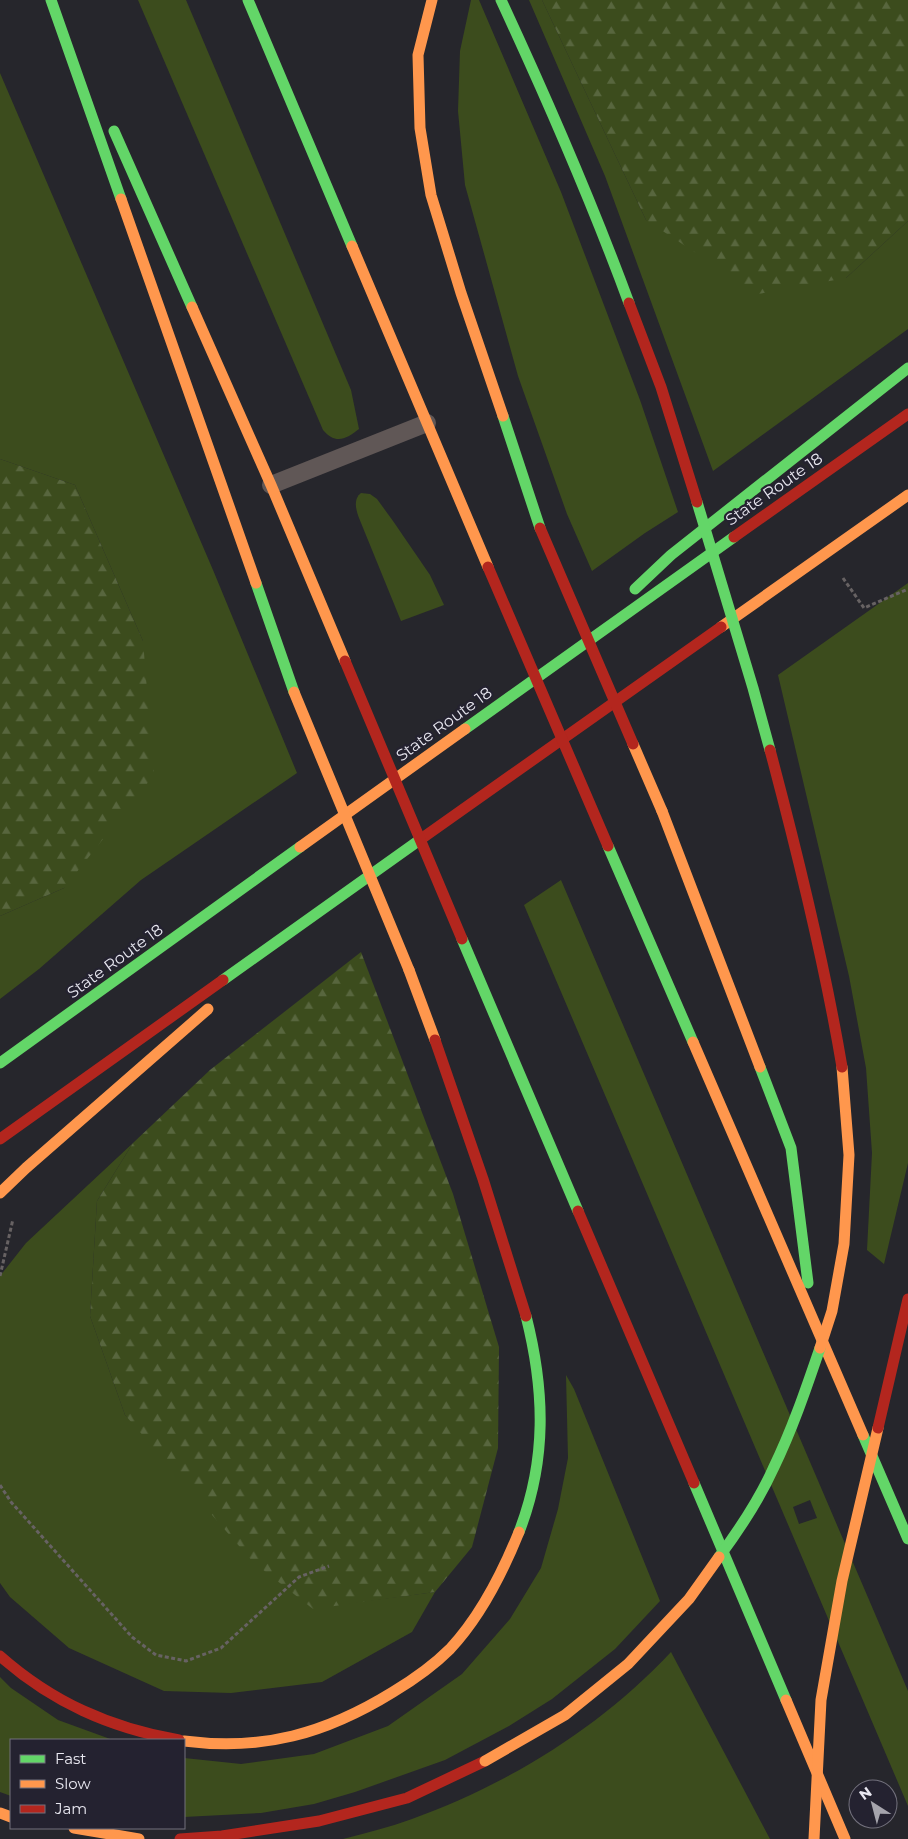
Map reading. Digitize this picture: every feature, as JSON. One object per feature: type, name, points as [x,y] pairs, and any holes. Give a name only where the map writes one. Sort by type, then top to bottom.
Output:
[{"type":"highway","points":[[50,0],[294,692],[409,970],[486,1185],[514,1277],[532,1346],[542,1402],[542,1437],[532,1495],[507,1565],[481,1608],[455,1644],[417,1677],[380,1701],[334,1723],[292,1738],[250,1744],[202,1744],[185,1741]]},
{"type":"highway","points":[[56,0],[92,81]]},
{"type":"highway","points":[[248,0],[488,567],[908,1539]]},
{"type":"highway","points":[[432,0],[418,55],[420,128],[431,196],[461,293],[540,528],[662,811],[790,1148],[812,1315]]},
{"type":"highway","points":[[180,1839],[222,1836],[319,1821],[407,1798],[485,1761],[565,1715],[628,1664],[689,1599],[736,1534],[773,1470],[801,1403],[832,1311],[844,1244],[849,1155],[843,1072],[830,997],[758,706],[661,387],[602,230],[534,71],[501,0]]},
{"type":"highway","points":[[108,117],[271,485],[845,1839]]},
{"type":"highway","points":[[565,657],[671,555],[908,368]]},
{"type":"highway","name":"State Route 18","points":[[0,1063],[565,657],[908,414]]},
{"type":"highway","points":[[0,1139],[317,912],[908,496]]},
{"type":"highway","points":[[230,990],[317,912]]},
{"type":"highway","points":[[0,1193],[26,1168],[215,1003]]},
{"type":"highway","points":[[814,1839],[821,1700],[840,1590],[908,1299]]},
{"type":"highway","points":[[0,1656],[44,1691],[86,1713],[144,1734],[173,1739]]},
{"type":"highway","points":[[80,1829],[139,1839]]},
{"type":"lane","points":[[271,485],[427,423]]},
{"type":"path","points":[[826,554],[864,608],[908,589]]},
{"type":"path","points":[[0,1485],[11,1502],[132,1637],[156,1655],[186,1661],[221,1648],[299,1577],[329,1566]]},
{"type":"green space","points":[[138,0],[186,0],[351,390],[359,429],[345,438],[332,438],[323,430]]},
{"type":"green space","points":[[471,0],[479,0],[561,192],[640,400],[678,512],[592,571],[567,514],[518,376],[465,185],[458,111],[460,51]]},
{"type":"green space","points":[[529,0],[542,0],[646,220],[846,278],[908,221],[908,329],[713,471],[605,176]]},
{"type":"green space","points":[[542,0],[908,0],[908,221],[846,278],[758,294],[646,220]]},
{"type":"green space","points":[[0,73],[213,570],[297,773],[141,880],[39,969],[0,999],[0,916],[64,888],[143,641],[75,485],[0,459]]},
{"type":"green space","points":[[0,459],[75,485],[143,641],[154,775],[64,888],[0,916]]},
{"type":"green space","points":[[361,493],[370,494],[377,499],[430,575],[444,605],[401,621],[358,515],[356,501]]},
{"type":"green space","points":[[908,583],[908,1163],[884,1264],[867,1250],[872,1153],[866,1068],[849,976],[778,675]]},
{"type":"green space","points":[[561,880],[908,1691],[908,1806],[524,905]],"holes":[[[810,1500],[817,1518],[799,1524],[793,1507]]]},
{"type":"green space","points":[[361,952],[453,1194],[499,1347],[498,1448],[472,1547],[435,1592],[313,1609],[253,1562],[125,1415],[90,1316],[97,1201],[133,1143],[210,1070]]},
{"type":"green space","points":[[133,1143],[97,1201],[90,1316],[125,1415],[312,1608],[435,1592],[412,1632],[322,1682],[231,1693],[164,1691],[69,1648],[10,1597],[0,1583],[0,1276],[26,1243]]},
{"type":"green space","points":[[566,1375],[574,1389],[660,1601],[615,1649],[552,1699],[509,1726],[445,1760],[355,1792],[314,1804],[261,1813],[185,1817],[185,1758],[241,1764],[314,1754],[388,1726],[462,1674],[510,1619],[541,1568],[558,1509],[568,1458]]},
{"type":"green space","points":[[671,1652],[770,1839],[343,1839],[412,1819],[484,1789],[518,1771],[584,1729],[615,1705]]},
{"type":"green space","points":[[0,1677],[11,1688],[58,1720],[110,1739],[10,1739],[10,1796],[0,1792]]},
{"type":"traffic: fast","points":[[51,0],[121,199]]},
{"type":"traffic: fast","points":[[248,0],[352,246]]},
{"type":"traffic: fast","points":[[501,0],[568,150],[629,303]]},
{"type":"traffic: fast","points":[[114,131],[192,307]]},
{"type":"traffic: fast","points":[[635,589],[671,555],[908,368]]},
{"type":"traffic: fast","points":[[503,416],[540,528]]},
{"type":"traffic: fast","points":[[697,502],[770,750]]},
{"type":"traffic: fast","points":[[465,729],[734,537]]},
{"type":"traffic: fast","points":[[256,583],[294,692]]},
{"type":"traffic: fast","points":[[223,980],[421,839]]},
{"type":"traffic: fast","points":[[608,846],[693,1042]]},
{"type":"traffic: fast","points":[[0,1063],[300,847]]},
{"type":"traffic: fast","points":[[462,939],[578,1211]]},
{"type":"traffic: fast","points":[[760,1067],[791,1148],[808,1283]]},
{"type":"traffic: fast","points":[[519,1532],[535,1478],[539,1452],[540,1425],[537,1371],[526,1316]]},
{"type":"traffic: fast","points":[[719,1557],[748,1515],[767,1481],[793,1424],[820,1348]]},
{"type":"traffic: fast","points":[[863,1435],[908,1539]]},
{"type":"traffic: fast","points":[[694,1483],[786,1700]]},
{"type":"traffic: slow","points":[[432,0],[418,55],[420,128],[431,195],[461,293],[503,416]]},
{"type":"traffic: slow","points":[[121,199],[256,583]]},
{"type":"traffic: slow","points":[[352,246],[488,567]]},
{"type":"traffic: slow","points":[[192,307],[271,485],[345,661]]},
{"type":"traffic: slow","points":[[721,627],[908,495]]},
{"type":"traffic: slow","points":[[294,692],[409,970]]},
{"type":"traffic: slow","points":[[300,847],[465,729]]},
{"type":"traffic: slow","points":[[633,744],[662,811]]},
{"type":"traffic: slow","points":[[662,811],[760,1067]]},
{"type":"traffic: slow","points":[[409,970],[435,1040]]},
{"type":"traffic: slow","points":[[0,1193],[208,1009]]},
{"type":"traffic: slow","points":[[693,1042],[863,1435]]},
{"type":"traffic: slow","points":[[820,1348],[832,1311],[844,1244],[849,1155],[842,1067]]},
{"type":"traffic: slow","points":[[814,1839],[821,1700],[842,1581],[878,1428]]},
{"type":"traffic: slow","points":[[185,1741],[240,1743],[267,1741],[293,1736],[343,1719],[368,1707],[400,1687],[437,1661],[450,1649],[471,1623],[490,1594],[519,1532]]},
{"type":"traffic: slow","points":[[485,1761],[565,1715],[628,1664],[689,1599],[719,1557]]},
{"type":"traffic: slow","points":[[786,1700],[845,1839]]},
{"type":"traffic: slow","points":[[0,1813],[10,1817]]},
{"type":"traffic: slow","points":[[80,1829],[139,1839]]},
{"type":"traffic: jam","points":[[629,303],[661,387],[697,502]]},
{"type":"traffic: jam","points":[[734,537],[908,414]]},
{"type":"traffic: jam","points":[[540,528],[633,744]]},
{"type":"traffic: jam","points":[[488,567],[608,846]]},
{"type":"traffic: jam","points":[[421,839],[721,627]]},
{"type":"traffic: jam","points":[[345,661],[462,939]]},
{"type":"traffic: jam","points":[[770,750],[810,908],[842,1067]]},
{"type":"traffic: jam","points":[[0,1139],[223,980]]},
{"type":"traffic: jam","points":[[435,1040],[483,1179],[526,1316]]},
{"type":"traffic: jam","points":[[578,1211],[694,1483]]},
{"type":"traffic: jam","points":[[878,1428],[908,1299]]},
{"type":"traffic: jam","points":[[0,1656],[40,1687],[83,1711],[129,1728],[174,1739]]},
{"type":"traffic: jam","points":[[180,1839],[222,1836],[319,1821],[407,1798],[485,1761]]}]
